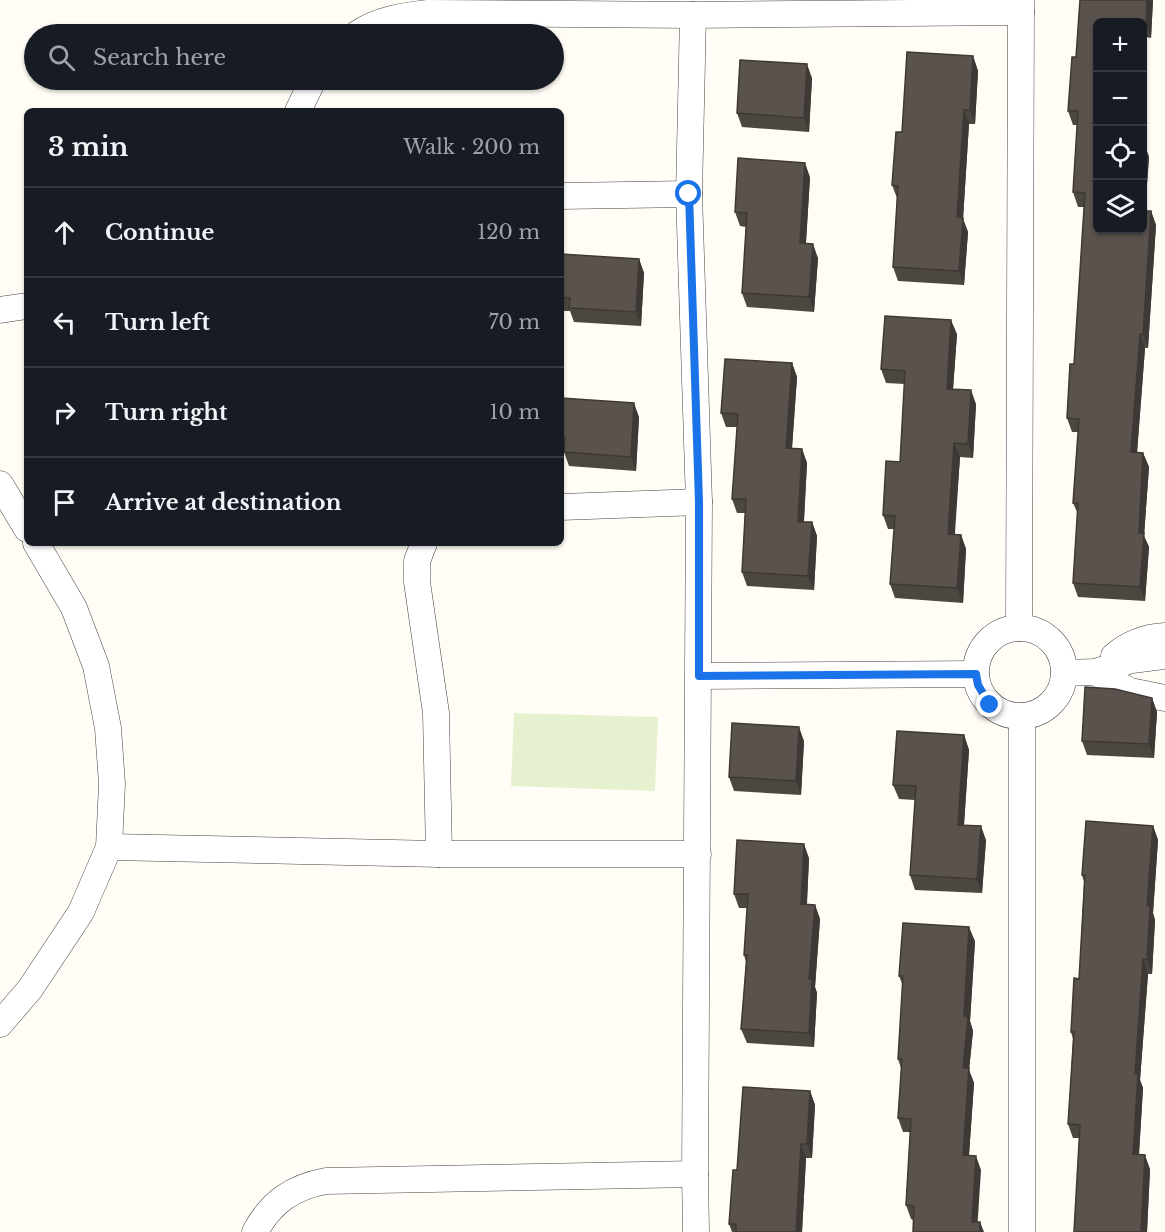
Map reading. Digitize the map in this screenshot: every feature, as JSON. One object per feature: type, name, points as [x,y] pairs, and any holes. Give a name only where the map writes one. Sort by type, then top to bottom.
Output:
[{"type":"street","points":[[377,24],[395,17],[428,13],[693,15],[1021,6],[1019,628]]},
{"type":"street","points":[[693,15],[689,194],[699,502],[696,1232]]},
{"type":"street","points":[[299,108],[307,90]]},
{"type":"street","points":[[564,196],[689,194]]},
{"type":"street","points":[[0,310],[24,306]]},
{"type":"street","points":[[0,484],[24,524]]},
{"type":"street","points":[[564,507],[699,502]]},
{"type":"street","points":[[0,1024],[30,988],[81,912],[109,847],[112,784],[108,728],[96,666],[74,608],[38,546]]},
{"type":"street","points":[[423,546],[417,561],[417,582],[436,713],[439,854]]},
{"type":"street","points":[[1019,628],[1033,629],[1046,636],[1056,646],[1062,659],[1064,673],[1062,686],[1047,707],[1022,716],[1000,711],[990,705],[978,685],[976,674],[979,657],[988,642],[1002,632],[1019,628]]},
{"type":"street","points":[[1095,672],[1133,643],[1165,636]]},
{"type":"street","points":[[1064,673],[1095,672],[1132,660],[1165,656]]},
{"type":"street","points":[[1095,672],[1130,692],[1165,698]]},
{"type":"street","points":[[699,676],[976,674]]},
{"type":"street","points":[[1022,716],[1022,1232]]},
{"type":"street","points":[[109,847],[439,854],[698,854]]},
{"type":"street","points":[[255,1232],[262,1218],[275,1203],[290,1192],[327,1181],[695,1174]]},
{"type":"green space","points":[[514,713],[658,717],[655,791],[511,786]]},
{"type":"building","points":[[1080,0],[1147,0],[1146,18],[1093,18],[1093,234],[1147,234],[1147,211],[1151,211],[1143,334],[1140,334],[1131,452],[1143,453],[1139,533],[1144,533],[1140,587],[1073,583],[1078,503],[1073,503],[1079,419],[1067,418],[1070,364],[1074,364],[1085,193],[1073,192],[1078,111],[1068,111],[1072,57],[1076,57]]},
{"type":"building","points":[[907,52],[973,56],[970,110],[964,110],[957,217],[963,218],[959,271],[893,267],[898,186],[892,185],[896,132],[902,132]]},
{"type":"building","points":[[740,60],[807,64],[804,118],[737,113]]},
{"type":"building","points":[[738,158],[805,163],[800,243],[813,244],[809,297],[742,293],[747,213],[735,212]]},
{"type":"building","points":[[564,254],[639,259],[636,312],[569,308],[570,298],[564,297]]},
{"type":"building","points":[[885,316],[951,320],[947,389],[971,390],[968,444],[954,443],[948,534],[961,535],[957,588],[890,584],[895,516],[883,515],[886,461],[900,462],[905,371],[881,369]]},
{"type":"building","points":[[725,359],[792,363],[786,448],[802,449],[798,522],[812,522],[808,576],[742,572],[746,499],[732,499],[738,414],[721,413]]},
{"type":"building","points":[[564,398],[634,403],[631,457],[564,452]]},
{"type":"building","points":[[1085,687],[1115,689],[1152,698],[1149,744],[1082,741]]},
{"type":"building","points":[[732,723],[799,727],[796,781],[729,777]]},
{"type":"building","points":[[897,731],[964,735],[958,825],[981,826],[977,879],[910,875],[916,786],[893,785]]},
{"type":"building","points":[[1086,821],[1153,826],[1147,906],[1150,906],[1147,960],[1143,959],[1135,1074],[1138,1074],[1133,1154],[1145,1155],[1141,1232],[1074,1232],[1080,1125],[1068,1124],[1074,1032],[1071,1032],[1074,978],[1079,979]]},
{"type":"building","points":[[737,840],[804,844],[801,904],[815,905],[809,979],[812,979],[809,1033],[741,1029],[747,955],[744,955],[748,894],[734,894]]},
{"type":"building","points":[[903,923],[969,927],[964,1016],[968,1017],[963,1068],[969,1068],[963,1155],[976,1156],[972,1222],[980,1222],[980,1232],[913,1232],[914,1206],[906,1205],[911,1119],[898,1118],[902,1059],[898,1059],[903,976],[899,976]]},
{"type":"building","points":[[743,1087],[810,1091],[807,1144],[801,1144],[796,1232],[736,1232],[736,1224],[729,1224],[733,1170],[737,1170]]},
{"type":"route","points":[[689,194],[699,502],[699,676],[976,674],[978,685],[990,705]]}]
